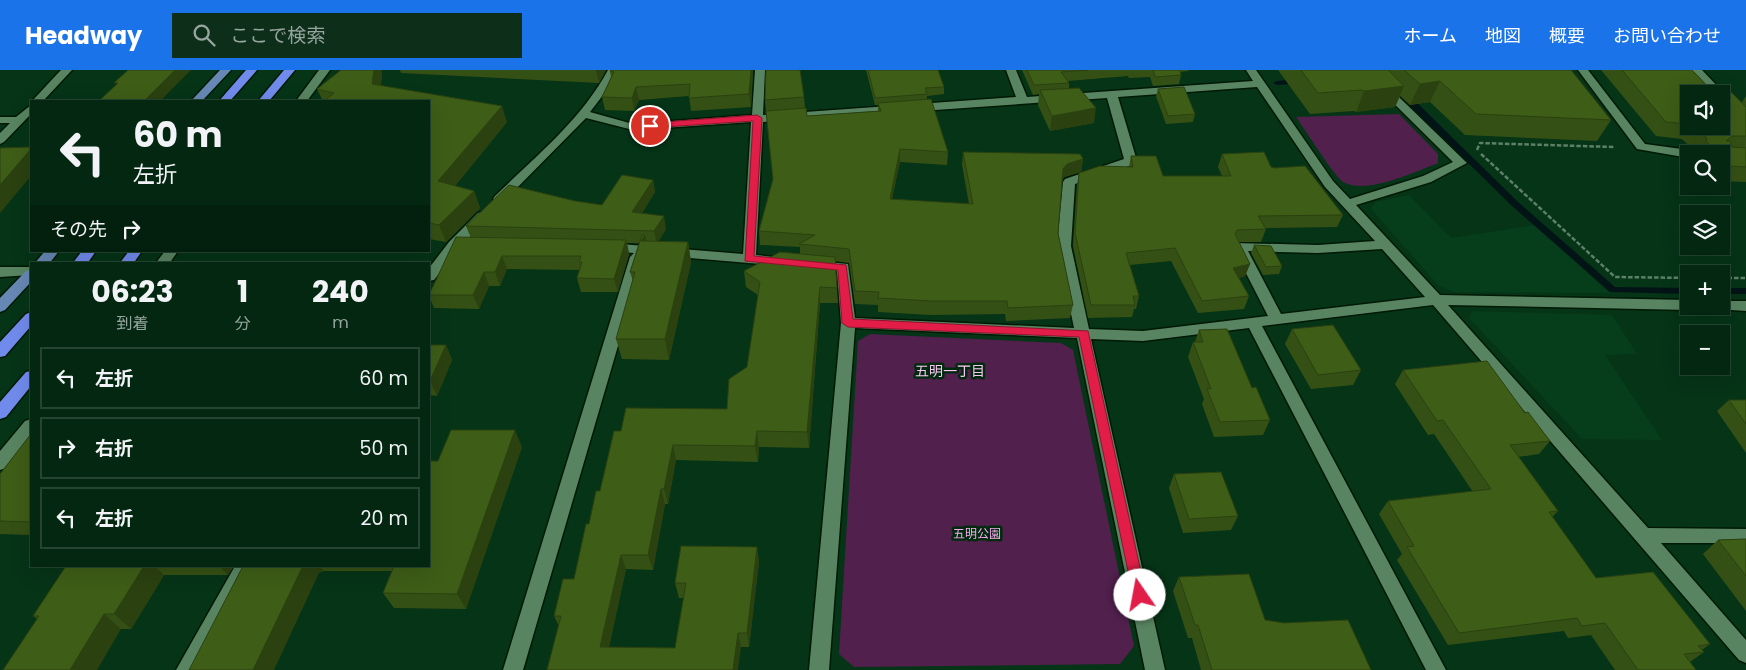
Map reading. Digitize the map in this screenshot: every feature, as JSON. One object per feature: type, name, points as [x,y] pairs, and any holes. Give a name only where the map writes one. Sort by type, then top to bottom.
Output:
[{"type":"highway","points":[[225,100],[252,70]]},
{"type":"highway","points":[[264,100],[290,70]]},
{"type":"highway","points":[[81,262],[89,252]]},
{"type":"highway","points":[[128,262],[135,252]]},
{"type":"highway","points":[[0,352],[30,318]]},
{"type":"highway","points":[[0,413],[30,377]]},
{"type":"main road","points":[[197,100],[226,70]]},
{"type":"main road","points":[[43,262],[52,252]]},
{"type":"main road","points":[[0,307],[30,273]]},
{"type":"street","points":[[38,100],[67,70]]},
{"type":"street","points":[[302,100],[325,70]]},
{"type":"street","points":[[430,276],[454,246],[583,114],[610,78],[613,70]]},
{"type":"street","points":[[748,258],[760,70]]},
{"type":"street","points":[[1011,70],[1023,100]]},
{"type":"street","points":[[1251,70],[1329,184],[1436,300],[1644,535],[1746,654]]},
{"type":"street","points":[[1347,204],[1427,179],[1461,163],[1365,70]]},
{"type":"street","points":[[1583,70],[1641,147],[1680,153]]},
{"type":"street","points":[[1696,70],[1710,85]]},
{"type":"street","points":[[583,114],[633,127],[1260,84]]},
{"type":"street","points":[[1111,93],[1131,162],[1069,182],[1064,246],[1155,670]]},
{"type":"street","points":[[0,140],[30,109]]},
{"type":"street","points":[[0,120],[20,120]]},
{"type":"street","points":[[454,246],[472,245]]},
{"type":"street","points":[[1277,320],[1239,246],[1318,249],[1385,245]]},
{"type":"street","points":[[592,247],[640,248],[842,267],[848,323],[819,670]]},
{"type":"street","points":[[513,670],[640,248]]},
{"type":"street","points":[[164,262],[171,252]]},
{"type":"street","points":[[0,272],[30,272]]},
{"type":"street","points":[[848,323],[1143,336],[1436,300],[1680,305]]},
{"type":"street","points":[[1730,306],[1746,306]]},
{"type":"street","points":[[1254,322],[1436,670]]},
{"type":"street","points":[[0,463],[30,426]]},
{"type":"street","points":[[1644,535],[1746,536]]},
{"type":"street","points":[[186,670],[244,567]]},
{"type":"path","points":[[1641,147],[1480,143],[1477,150],[1615,277],[1680,278]]},
{"type":"path","points":[[1730,278],[1746,278]]},
{"type":"shaded area","points":[[1409,195],[1451,238],[1536,225],[1609,293],[1454,292],[1439,286],[1371,209],[1375,202]]},
{"type":"shaded area","points":[[1472,311],[1612,315],[1637,354],[1605,355],[1662,440],[1582,439],[1469,318]]},
{"type":"green space","points":[[1399,114],[1438,154],[1438,163],[1390,181],[1364,186],[1343,182],[1339,178],[1296,117]]},
{"type":"green space","name":"五明公園","points":[[870,334],[1061,343],[1073,350],[1134,646],[1120,664],[854,667],[839,654],[858,341]]},
{"type":"building","points":[[128,70],[175,70],[145,100],[100,100],[118,83],[114,83]]},
{"type":"building","points":[[341,70],[374,70],[372,84],[502,106],[438,181],[474,191],[439,225],[430,223],[430,100],[325,100],[334,93],[317,89]]},
{"type":"building","points":[[611,70],[751,70],[749,94],[689,98],[690,84],[636,87],[632,98],[602,97],[614,72]]},
{"type":"building","points":[[766,70],[800,70],[804,97],[765,100]]},
{"type":"building","points":[[868,70],[938,70],[944,87],[925,88],[927,94],[875,98]]},
{"type":"building","points":[[1027,70],[1089,70],[1061,72],[1069,83],[1034,85]]},
{"type":"building","points":[[1153,70],[1180,70],[1181,75],[1155,77]]},
{"type":"building","points":[[1301,70],[1388,70],[1404,86],[1364,91],[1318,93]]},
{"type":"building","points":[[1404,70],[1571,70],[1611,120],[1476,114],[1440,81],[1420,84]]},
{"type":"building","points":[[1622,70],[1692,70],[1706,85],[1680,85],[1680,123],[1666,122]]},
{"type":"building","points":[[1184,87],[1195,114],[1168,116],[1158,89]]},
{"type":"building","points":[[1079,88],[1096,108],[1052,116],[1040,90]]},
{"type":"building","points":[[1730,91],[1746,107],[1746,136],[1732,136],[1726,141],[1730,141],[1732,147],[1746,148],[1746,167],[1730,166],[1730,145],[1709,145],[1706,141],[1707,138],[1704,135],[1730,135]]},
{"type":"building","points":[[931,99],[948,152],[900,149],[890,199],[973,204],[963,152],[1080,154],[1083,159],[1067,164],[1063,169],[1058,233],[1073,305],[1008,308],[1007,301],[932,301],[878,298],[879,292],[855,291],[849,249],[799,244],[815,235],[759,231],[773,179],[766,111],[806,108],[807,116],[881,111],[878,103]]},
{"type":"building","points":[[30,147],[30,150],[0,185],[0,148]]},
{"type":"building","points":[[1264,152],[1271,167],[1305,166],[1343,215],[1258,216],[1266,229],[1237,230],[1235,234],[1250,264],[1233,268],[1249,296],[1202,301],[1175,248],[1126,253],[1139,296],[1133,296],[1135,305],[1091,305],[1075,233],[1079,173],[1100,166],[1133,167],[1131,156],[1156,156],[1163,176],[1231,176],[1222,154]]},
{"type":"building","points":[[622,175],[653,180],[632,212],[664,216],[654,231],[466,226],[509,185],[575,201],[602,205]]},
{"type":"building","points":[[642,235],[645,235],[641,241],[688,242],[665,339],[616,339],[635,272],[630,272]]},
{"type":"building","points":[[456,237],[626,240],[614,279],[577,278],[582,262],[579,262],[581,256],[502,256],[495,272],[484,272],[473,295],[430,295]]},
{"type":"building","points":[[1254,245],[1271,246],[1282,266],[1266,267]]},
{"type":"building","points":[[780,252],[835,257],[837,288],[820,287],[807,432],[757,431],[755,446],[673,445],[664,489],[661,489],[648,555],[621,555],[600,647],[675,648],[686,583],[675,583],[681,546],[757,547],[747,633],[738,633],[733,670],[547,670],[561,616],[554,616],[563,579],[574,579],[586,524],[589,524],[596,491],[600,491],[614,431],[621,431],[626,408],[727,409],[729,379],[747,367],[760,282],[744,271]]},
{"type":"building","points":[[1333,325],[1361,370],[1318,375],[1292,329]]},
{"type":"building","points":[[1227,329],[1252,388],[1256,387],[1270,420],[1220,422],[1207,389],[1211,389],[1193,342],[1203,342],[1199,330]]},
{"type":"building","points":[[430,345],[446,345],[430,381]]},
{"type":"building","points":[[1487,361],[1525,413],[1528,412],[1550,441],[1510,445],[1558,511],[1549,512],[1596,578],[1653,572],[1710,644],[1698,646],[1704,652],[1684,654],[1696,670],[1638,670],[1605,623],[1582,626],[1577,618],[1459,633],[1407,547],[1414,546],[1388,501],[1491,489],[1443,420],[1437,421],[1403,370]]},
{"type":"building","points":[[1729,400],[1746,400],[1746,424]]},
{"type":"building","points":[[451,430],[515,430],[457,594],[383,593],[394,567],[430,567],[430,461],[438,461]]},
{"type":"building","points":[[30,435],[30,522],[0,521],[0,474]]},
{"type":"building","points":[[1221,472],[1238,516],[1189,519],[1174,474]]},
{"type":"building","points":[[1746,539],[1746,576],[1718,540]]},
{"type":"building","points":[[65,567],[143,567],[114,614],[104,614],[70,670],[3,670],[39,616],[33,616]]},
{"type":"building","points":[[242,567],[303,567],[253,670],[189,670]]},
{"type":"building","points":[[1249,574],[1265,620],[1284,623],[1348,620],[1371,670],[1212,670],[1198,625],[1195,625],[1179,577]]},
{"type":"waterway","points":[[1277,83],[1299,81]]},
{"type":"waterway","points":[[1404,95],[1514,203],[1613,290],[1680,291]]},
{"type":"waterway","points":[[1730,291],[1746,291]]},
{"type":"district","name":"五明一丁目","points":[[950,371]]},
{"type":"route","points":[[650,126],[757,118],[748,258],[842,267],[848,323],[1084,334],[1140,595]]}]
